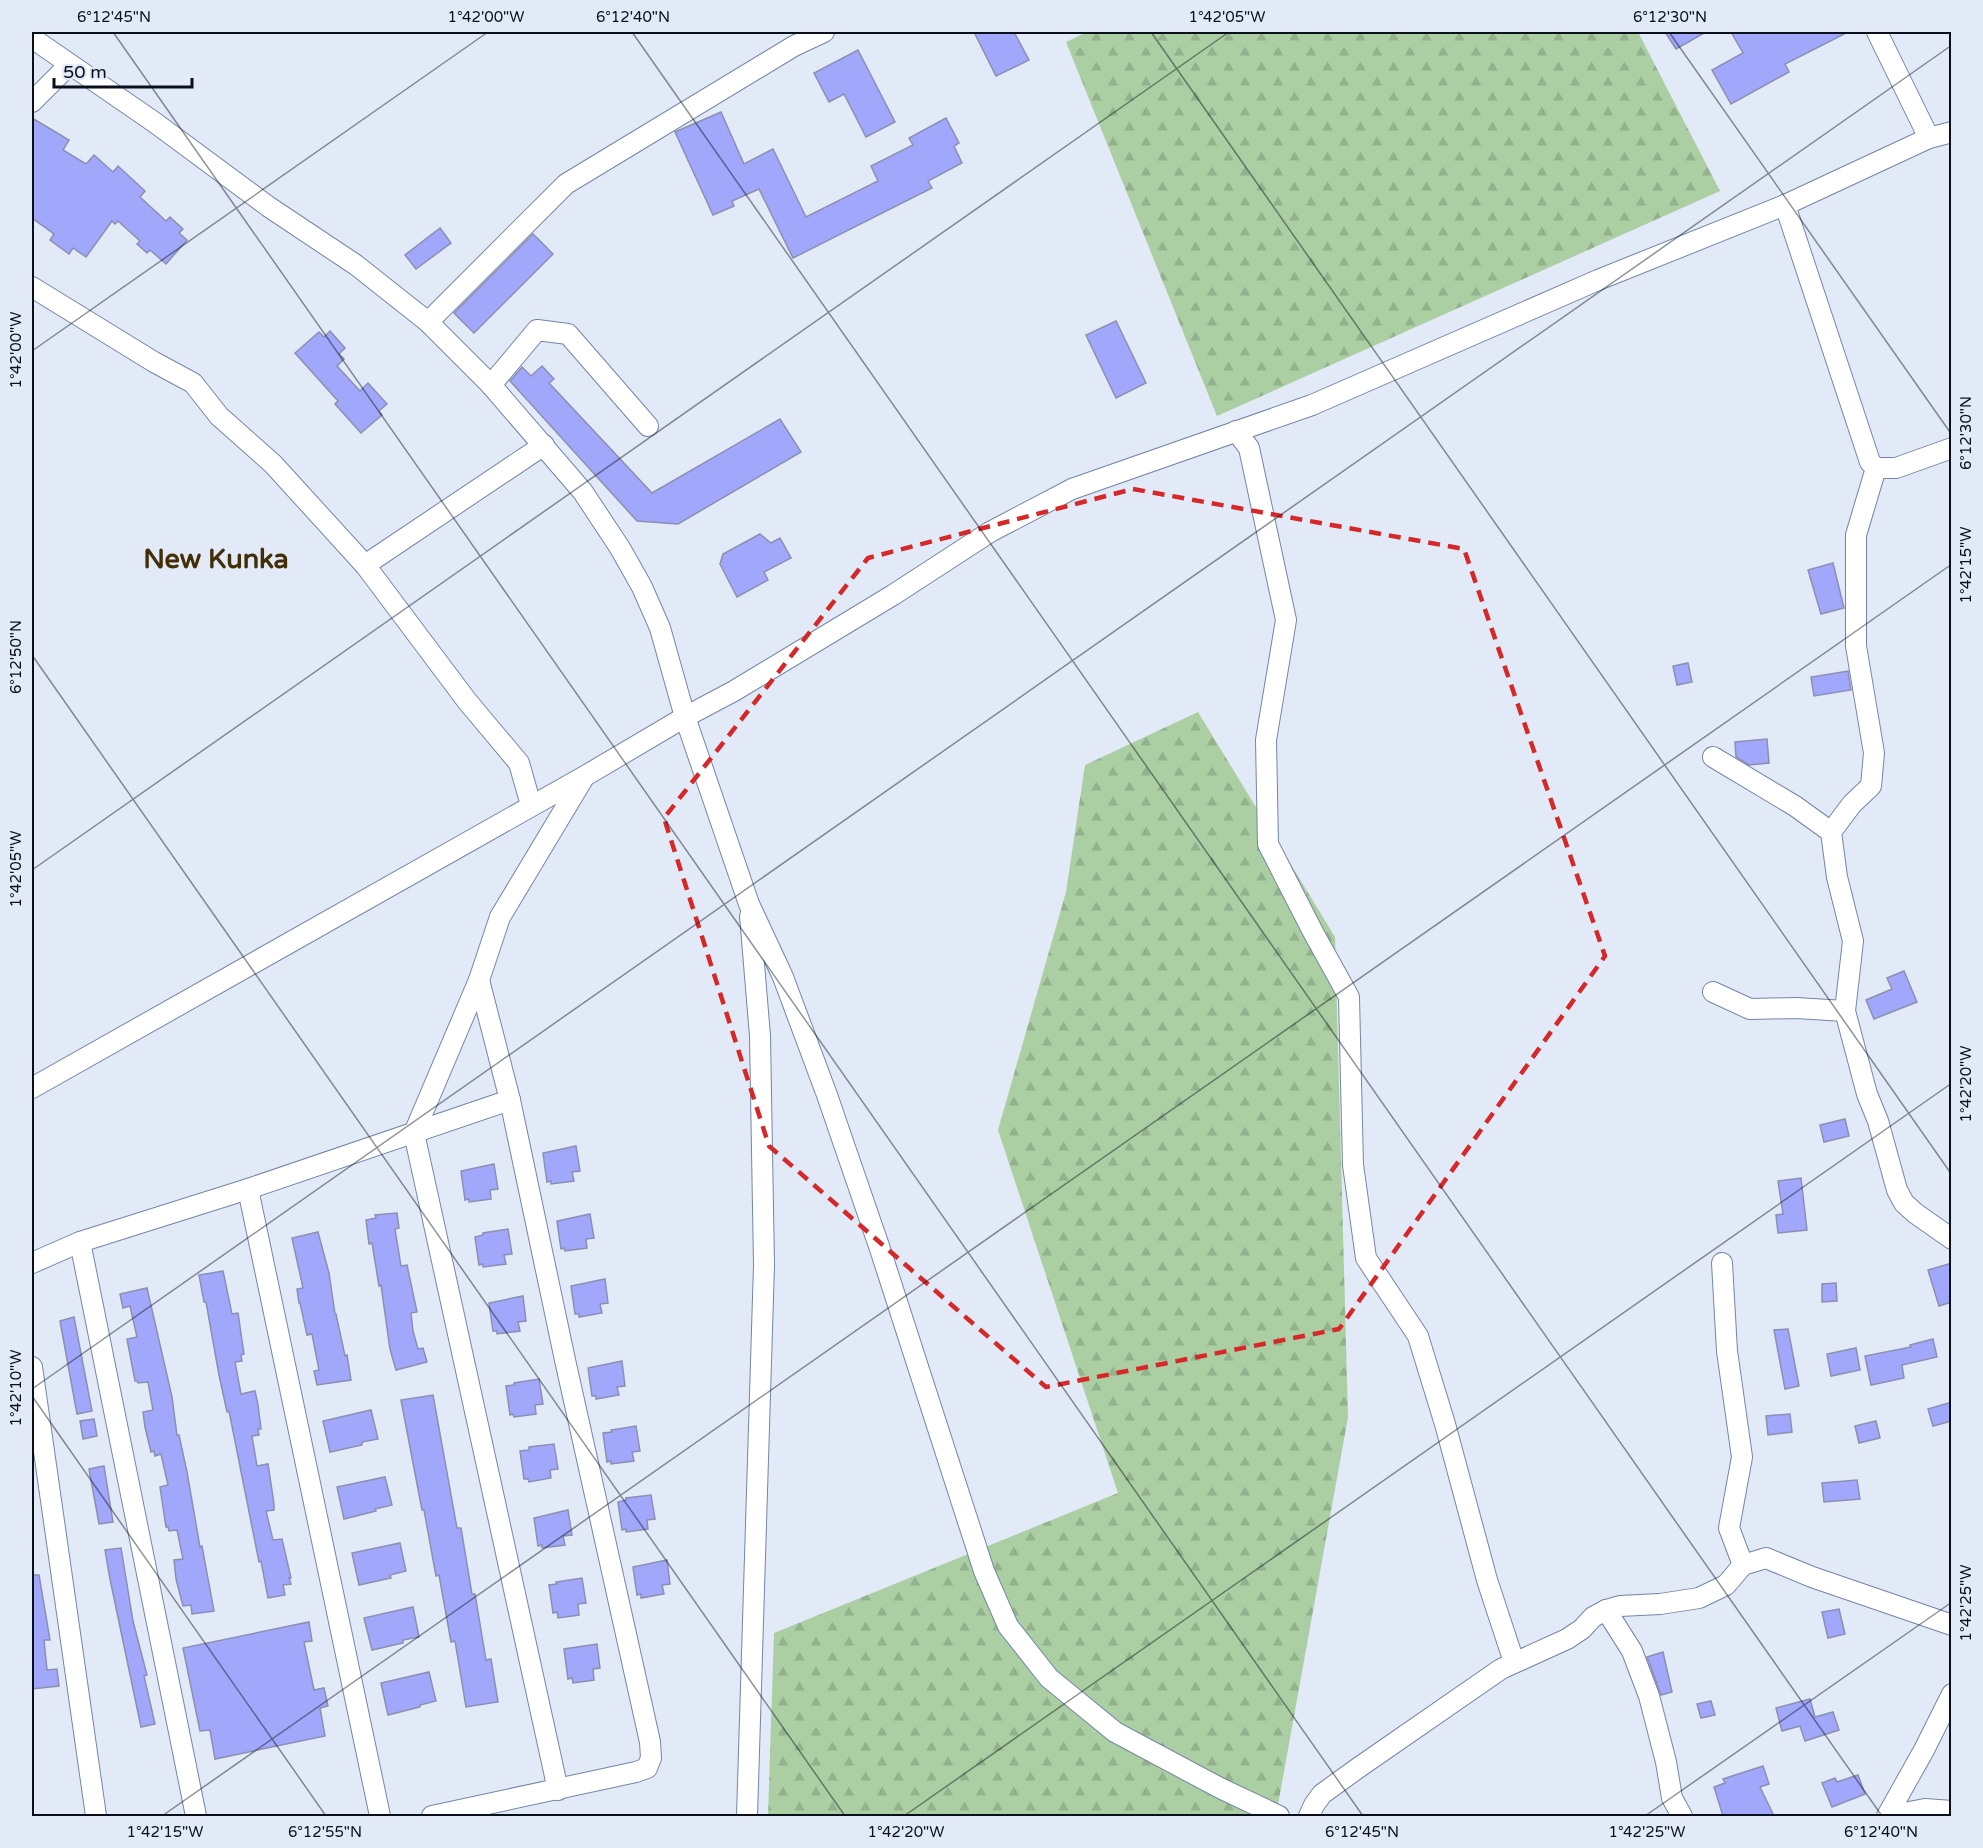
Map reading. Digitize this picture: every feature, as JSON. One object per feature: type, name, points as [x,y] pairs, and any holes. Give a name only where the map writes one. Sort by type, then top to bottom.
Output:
[{"type":"street","points":[[428,322],[566,184],[784,52],[824,32]]},
{"type":"street","points":[[1877,32],[1929,138]]},
{"type":"street","points":[[32,38],[154,122],[270,207],[356,265],[428,322],[491,384],[583,492],[620,548],[660,628],[685,717],[749,904],[783,977],[827,1095],[880,1249],[984,1571],[1008,1626],[1049,1678],[1115,1732],[1220,1788],[1279,1816]]},
{"type":"street","points":[[32,102],[69,65]]},
{"type":"street","points":[[32,1088],[734,691],[883,601],[990,532],[1072,489],[1312,405],[1598,280],[1785,205],[1929,138],[1952,132]]},
{"type":"street","points":[[1785,205],[1870,462],[1876,468],[1896,468],[1952,448]]},
{"type":"street","points":[[32,286],[154,362],[193,383],[219,416],[273,464],[365,565],[467,701],[519,764],[531,806]]},
{"type":"street","points":[[491,384],[537,330],[568,334],[648,426]]},
{"type":"street","points":[[1236,430],[1249,448],[1286,620],[1266,740],[1268,844],[1349,997],[1353,1165],[1366,1258],[1418,1336],[1445,1424],[1486,1580],[1514,1662]]},
{"type":"street","points":[[365,565],[544,445]]},
{"type":"street","points":[[1876,468],[1856,535],[1856,646],[1874,753],[1871,786],[1852,804],[1831,832],[1837,877],[1853,941],[1845,1011],[1864,1085],[1878,1121],[1897,1190],[1904,1203],[1915,1213],[1952,1239]]},
{"type":"street","points":[[1713,757],[1795,806],[1831,832]]},
{"type":"street","points":[[558,1790],[414,1133],[479,980],[500,917],[585,776]]},
{"type":"street","points":[[747,1816],[764,1265],[760,1036],[749,904]]},
{"type":"street","points":[[432,1816],[558,1790],[647,1768],[651,1758],[650,1742],[510,1100],[479,980]]},
{"type":"street","points":[[1713,992],[1750,1009],[1796,1008],[1845,1011]]},
{"type":"street","points":[[32,1263],[80,1242],[248,1189],[510,1100]]},
{"type":"street","points":[[248,1189],[380,1816]]},
{"type":"street","points":[[80,1242],[196,1816]]},
{"type":"street","points":[[1722,1263],[1727,1351],[1742,1457],[1729,1528],[1743,1564]]},
{"type":"street","points":[[32,1366],[96,1816]]},
{"type":"street","points":[[1310,1816],[1322,1794],[1501,1669],[1567,1639],[1582,1629],[1593,1617],[1606,1611],[1620,1606],[1660,1604],[1699,1598],[1726,1585],[1743,1564],[1766,1558],[1812,1577],[1952,1625]]},
{"type":"street","points":[[1606,1611],[1632,1651],[1649,1696],[1666,1762],[1672,1798],[1682,1816]]},
{"type":"street","points":[[1888,1816],[1952,1694]]},
{"type":"street","points":[[1888,1816],[1925,1809],[1952,1811]]},
{"type":"highlighted area","points":[[1133,489],[1464,549],[1605,956],[1339,1329],[1046,1387],[769,1146],[664,818],[868,558]]},
{"type":"green space","points":[[1087,32],[1638,32],[1720,191],[1217,416],[1066,42]]},
{"type":"green space","points":[[1198,712],[1335,937],[1348,1417],[1276,1816],[768,1816],[774,1633],[1118,1493],[998,1130],[1066,892],[1085,765]]},
{"type":"building","points":[[974,32],[1014,32],[1029,60],[996,76]]},
{"type":"building","points":[[1665,32],[1706,32],[1676,49]]},
{"type":"building","points":[[1731,32],[1848,32],[1785,64],[1789,72],[1731,104],[1712,70],[1743,53]]},
{"type":"building","points":[[858,50],[895,122],[866,137],[844,94],[829,102],[814,73]]},
{"type":"building","points":[[721,112],[744,164],[773,149],[806,217],[878,181],[871,166],[913,145],[909,138],[946,118],[959,143],[954,146],[962,163],[928,181],[932,188],[793,258],[759,189],[732,201],[734,206],[713,215],[675,132]]},
{"type":"building","points":[[32,118],[69,140],[63,150],[86,164],[94,155],[113,172],[118,166],[145,191],[140,197],[166,221],[170,217],[183,229],[179,233],[187,240],[166,264],[150,250],[147,253],[137,244],[140,241],[118,221],[115,224],[112,221],[86,257],[73,248],[69,254],[50,240],[54,234],[32,218]]},
{"type":"building","points":[[440,228],[451,243],[416,269],[405,255]]},
{"type":"building","points":[[533,234],[553,254],[474,333],[454,313]]},
{"type":"building","points":[[1116,321],[1146,383],[1116,398],[1086,335]]},
{"type":"building","points":[[330,331],[345,348],[339,354],[344,359],[337,366],[360,391],[368,383],[387,404],[379,411],[382,415],[361,433],[335,404],[338,401],[295,353],[319,332],[324,337]]},
{"type":"building","points":[[542,366],[554,379],[549,383],[652,493],[780,419],[801,452],[678,524],[637,521],[510,381],[522,367],[531,376]]},
{"type":"building","points":[[760,534],[771,543],[780,538],[791,558],[764,572],[768,580],[737,597],[720,564],[723,554]]},
{"type":"building","points":[[1833,563],[1844,608],[1821,614],[1808,570]]},
{"type":"building","points":[[1688,663],[1692,682],[1677,685],[1673,666]]},
{"type":"building","points":[[1848,671],[1851,690],[1814,696],[1811,677]]},
{"type":"building","points":[[1767,739],[1769,763],[1749,765],[1736,757],[1735,742]]},
{"type":"building","points":[[1904,971],[1917,1002],[1874,1019],[1866,1000],[1892,989],[1887,978]]},
{"type":"building","points":[[1845,1119],[1849,1136],[1824,1142],[1820,1125]]},
{"type":"building","points":[[576,1146],[580,1171],[572,1172],[574,1181],[551,1184],[551,1181],[547,1182],[543,1153]]},
{"type":"building","points":[[494,1164],[498,1189],[490,1190],[491,1199],[469,1202],[469,1199],[465,1200],[461,1171]]},
{"type":"building","points":[[1801,1178],[1807,1230],[1778,1233],[1776,1215],[1783,1214],[1778,1181]]},
{"type":"building","points":[[397,1213],[399,1228],[395,1229],[401,1266],[407,1265],[417,1312],[411,1313],[413,1331],[418,1349],[423,1348],[427,1362],[396,1370],[390,1349],[381,1285],[379,1286],[372,1243],[369,1244],[366,1220],[376,1218],[375,1215]]},
{"type":"building","points":[[590,1214],[594,1238],[586,1239],[587,1248],[565,1251],[564,1248],[561,1249],[557,1221]]},
{"type":"building","points":[[508,1229],[512,1254],[504,1255],[506,1264],[483,1267],[483,1264],[479,1265],[475,1237],[483,1233]]},
{"type":"building","points":[[318,1232],[329,1273],[335,1314],[345,1356],[347,1355],[351,1380],[317,1385],[314,1371],[319,1370],[312,1334],[307,1335],[299,1303],[297,1289],[303,1288],[292,1238]]},
{"type":"building","points":[[1952,1263],[1952,1302],[1939,1306],[1928,1270]]},
{"type":"building","points":[[223,1271],[232,1314],[238,1313],[244,1354],[241,1355],[242,1361],[235,1362],[241,1394],[255,1391],[258,1405],[261,1429],[258,1429],[259,1435],[252,1436],[257,1466],[268,1464],[274,1504],[274,1510],[266,1511],[273,1540],[282,1539],[291,1578],[289,1578],[291,1584],[283,1585],[285,1595],[268,1598],[199,1275]]},
{"type":"building","points":[[605,1279],[608,1303],[600,1304],[602,1313],[579,1317],[579,1314],[575,1314],[571,1286]]},
{"type":"building","points":[[1836,1283],[1837,1301],[1822,1302],[1822,1284]]},
{"type":"building","points":[[147,1288],[172,1397],[177,1435],[179,1435],[187,1472],[214,1611],[192,1614],[191,1605],[183,1606],[176,1579],[174,1560],[183,1559],[177,1530],[169,1531],[166,1527],[160,1487],[168,1485],[161,1454],[155,1456],[154,1451],[151,1452],[143,1412],[153,1410],[148,1382],[135,1381],[127,1339],[137,1337],[130,1306],[123,1308],[120,1294]]},
{"type":"building","points":[[523,1296],[526,1321],[518,1322],[520,1331],[497,1334],[497,1331],[493,1331],[489,1303]]},
{"type":"building","points":[[74,1317],[92,1411],[77,1414],[60,1321]]},
{"type":"building","points":[[1788,1329],[1799,1386],[1785,1389],[1774,1330]]},
{"type":"building","points":[[1933,1339],[1937,1357],[1902,1365],[1904,1378],[1871,1385],[1865,1356],[1911,1347],[1910,1345]]},
{"type":"building","points":[[1856,1348],[1860,1370],[1831,1376],[1827,1354]]},
{"type":"building","points":[[622,1361],[625,1386],[617,1387],[619,1395],[596,1399],[596,1396],[592,1396],[588,1368]]},
{"type":"building","points":[[539,1379],[543,1404],[535,1405],[536,1414],[514,1417],[513,1414],[510,1415],[506,1386]]},
{"type":"building","points":[[433,1395],[457,1528],[461,1528],[486,1660],[491,1659],[498,1702],[466,1707],[455,1641],[451,1642],[439,1575],[436,1576],[424,1510],[422,1510],[401,1400]]},
{"type":"building","points":[[1952,1402],[1952,1421],[1933,1426],[1928,1409]]},
{"type":"building","points":[[371,1410],[378,1439],[330,1452],[323,1421]]},
{"type":"building","points":[[1790,1414],[1792,1432],[1768,1435],[1766,1416]]},
{"type":"building","points":[[94,1419],[97,1436],[83,1439],[80,1421]]},
{"type":"building","points":[[1876,1421],[1880,1438],[1859,1443],[1855,1426]]},
{"type":"building","points":[[636,1426],[640,1451],[632,1452],[634,1461],[611,1464],[611,1461],[607,1462],[603,1433]]},
{"type":"building","points":[[554,1444],[558,1469],[550,1470],[551,1478],[529,1482],[528,1479],[524,1479],[520,1451],[529,1450],[529,1447]]},
{"type":"building","points":[[104,1466],[113,1522],[99,1524],[89,1469]]},
{"type":"building","points":[[385,1477],[392,1505],[344,1519],[337,1487]]},
{"type":"building","points":[[1857,1480],[1860,1499],[1824,1502],[1822,1483]]},
{"type":"building","points":[[651,1495],[655,1519],[647,1520],[648,1529],[626,1532],[626,1529],[622,1530],[618,1502],[626,1498]]},
{"type":"building","points":[[568,1510],[572,1535],[563,1536],[565,1545],[542,1548],[542,1545],[538,1546],[534,1518]]},
{"type":"building","points":[[400,1543],[406,1571],[390,1575],[391,1578],[359,1585],[352,1553]]},
{"type":"building","points":[[121,1548],[133,1621],[147,1675],[144,1676],[155,1724],[141,1727],[105,1550]]},
{"type":"building","points":[[667,1560],[670,1584],[662,1585],[664,1594],[641,1598],[641,1594],[637,1595],[633,1567]]},
{"type":"building","points":[[32,1575],[39,1575],[50,1640],[44,1640],[47,1670],[57,1669],[59,1686],[32,1689]]},
{"type":"building","points":[[582,1578],[586,1603],[578,1604],[579,1615],[558,1618],[557,1612],[553,1613],[549,1585]]},
{"type":"building","points":[[413,1607],[419,1637],[372,1650],[364,1618]]},
{"type":"building","points":[[1839,1609],[1845,1634],[1828,1638],[1822,1612]]},
{"type":"building","points":[[309,1622],[312,1641],[304,1642],[314,1690],[324,1688],[328,1706],[320,1708],[325,1736],[215,1759],[210,1730],[200,1731],[183,1648]]},
{"type":"building","points":[[597,1644],[600,1668],[593,1669],[594,1680],[573,1683],[572,1678],[568,1679],[564,1649]]},
{"type":"building","points":[[1663,1652],[1672,1692],[1661,1695],[1647,1657]]},
{"type":"building","points":[[429,1672],[436,1701],[388,1715],[381,1683]]},
{"type":"building","points":[[1810,1699],[1815,1717],[1833,1712],[1839,1730],[1805,1741],[1800,1726],[1782,1731],[1776,1708]]},
{"type":"building","points":[[1711,1701],[1715,1715],[1701,1718],[1697,1704]]},
{"type":"building","points":[[1763,1766],[1769,1784],[1760,1787],[1774,1816],[1723,1816],[1714,1787],[1725,1783],[1723,1779]]},
{"type":"building","points":[[1858,1775],[1865,1794],[1832,1807],[1822,1783],[1835,1778],[1837,1782]]},
{"type":"district","name":"New Kunka","points":[[216,559]]}]
